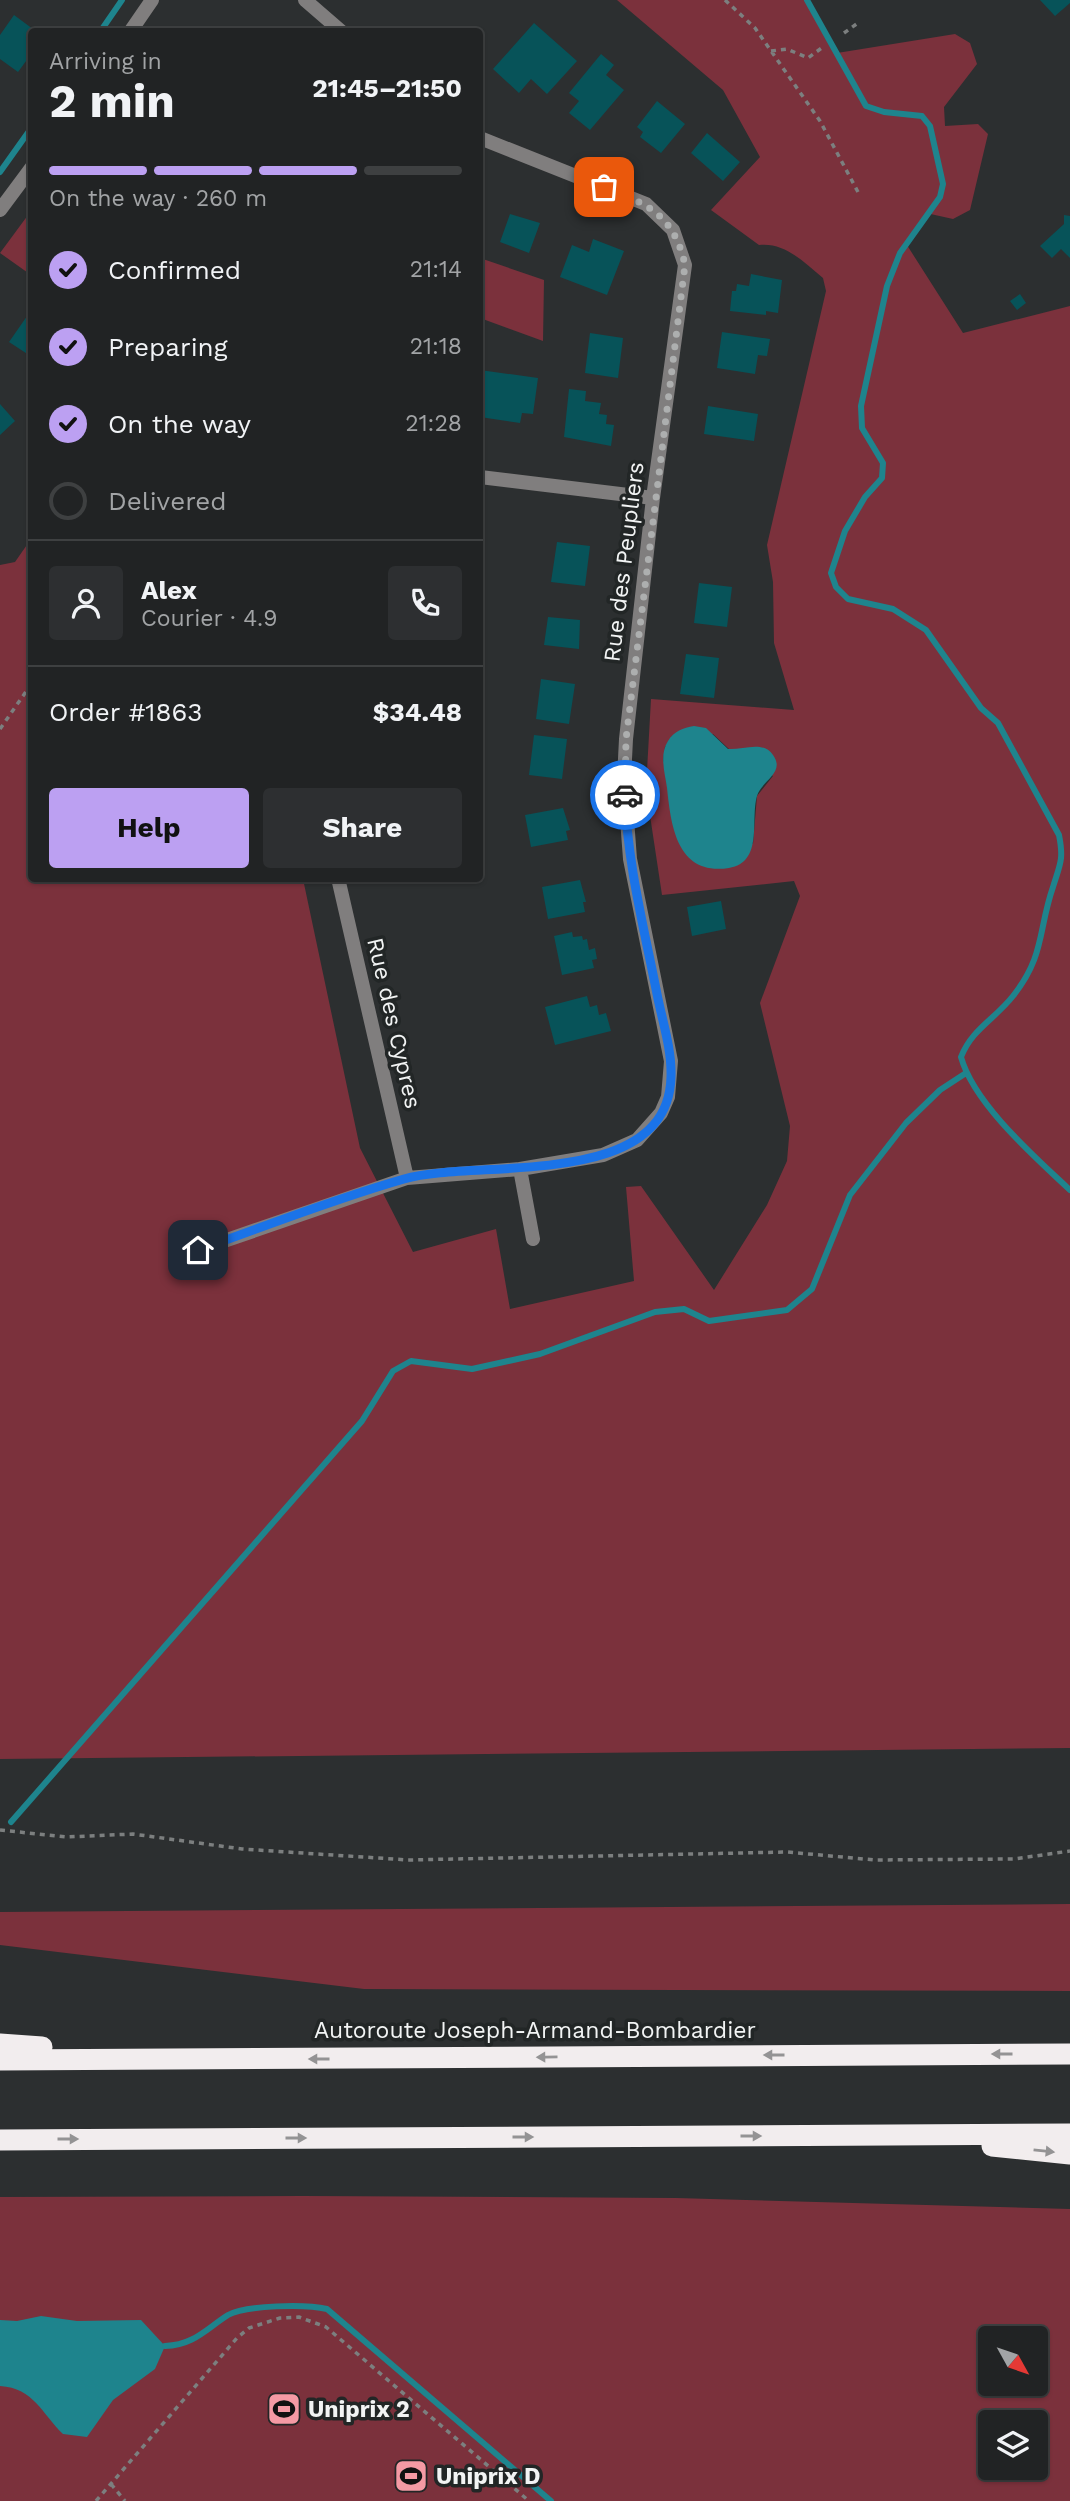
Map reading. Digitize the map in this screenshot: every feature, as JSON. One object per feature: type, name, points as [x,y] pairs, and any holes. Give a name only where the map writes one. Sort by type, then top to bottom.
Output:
[{"type":"highway","points":[[0,2044],[208,2059]]},
{"type":"highway","name":"Autoroute Joseph-Armand-Bombardier","points":[[0,2060],[1070,2054]]},
{"type":"highway","points":[[0,2140],[1070,2134]]},
{"type":"highway","points":[[878,2135],[1070,2154]]},
{"type":"street","points":[[133,28],[152,0]]},
{"type":"street","points":[[305,0],[337,28]]},
{"type":"street","name":"Rue des Peupliers","points":[[483,139],[646,204],[661,216],[677,239],[685,265],[685,284],[653,498],[626,739],[624,779],[630,859],[671,1060],[671,1079],[661,1113],[651,1128],[621,1149],[603,1155],[520,1169]]},
{"type":"street","points":[[0,210],[28,172]]},
{"type":"street","points":[[483,477],[653,498]]},
{"type":"street","name":"Rue des Cypres","points":[[339,882],[407,1178]]},
{"type":"street","points":[[198,1250],[407,1178],[520,1169],[533,1239]]},
{"type":"path","points":[[724,0],[745,15],[820,121],[858,192]]},
{"type":"path","points":[[844,33],[858,23]]},
{"type":"path","points":[[771,51],[787,50],[808,58],[823,47]]},
{"type":"path","points":[[0,729],[28,689]]},
{"type":"path","points":[[0,1830],[66,1837],[133,1834],[242,1849],[408,1860],[787,1852],[875,1860],[1014,1859],[1070,1851]]},
{"type":"path","points":[[96,2501],[237,2338],[264,2322],[299,2317],[338,2334],[529,2501]]},
{"type":"path","points":[[111,2484],[125,2501]]},
{"type":"shaded area","points":[[617,0],[809,0],[837,53],[955,34],[970,43],[977,64],[944,107],[945,126],[978,124],[988,134],[970,210],[953,219],[926,213],[905,242],[963,333],[1070,306],[1070,1748],[0,1759],[0,565],[15,562],[28,543],[28,882],[304,882],[360,1148],[413,1252],[496,1229],[510,1309],[634,1281],[626,1187],[641,1186],[714,1290],[767,1205],[787,1161],[790,1126],[760,1003],[800,896],[794,881],[662,895],[646,789],[651,699],[794,710],[774,643],[773,582],[767,545],[826,291],[823,278],[802,260],[786,250],[759,245],[711,210],[760,157],[723,90]],"holes":[[[713,734],[729,749],[735,750],[773,776],[757,796],[753,844],[663,761],[665,747],[672,736]]]},
{"type":"shaded area","points":[[28,215],[28,273],[0,253]]},
{"type":"shaded area","points":[[483,259],[544,280],[543,341],[483,319]]},
{"type":"shaded area","points":[[1070,1904],[1070,1991],[364,1989],[0,1945],[0,1912]]},
{"type":"shaded area","points":[[0,2197],[676,2198],[1070,2209],[1070,2501],[0,2501]]},
{"type":"water","points":[[694,726],[706,728],[728,749],[764,748],[769,750],[776,761],[775,772],[757,796],[751,849],[747,858],[729,868],[712,868],[698,864],[688,856],[680,845],[671,818],[663,764],[665,746],[673,735]]},
{"type":"water","points":[[41,2316],[77,2321],[141,2320],[165,2346],[155,2369],[113,2400],[87,2437],[63,2434],[29,2397],[12,2388],[0,2386],[0,2320],[17,2321]]},
{"type":"building","points":[[1040,0],[1070,0],[1070,3],[1055,16]]},
{"type":"building","points":[[14,15],[32,28],[28,28],[28,58],[18,72],[0,59],[0,35]]},
{"type":"building","points":[[534,23],[577,61],[547,94],[531,79],[519,93],[493,69]]},
{"type":"building","points":[[601,54],[614,65],[606,75],[624,90],[590,130],[569,113],[579,101],[569,93]]},
{"type":"building","points":[[657,101],[685,124],[661,153],[640,137],[643,132],[637,127]]},
{"type":"building","points":[[707,133],[740,162],[723,181],[691,153]]},
{"type":"building","points":[[510,214],[540,223],[529,253],[500,242]]},
{"type":"building","points":[[1064,215],[1070,216],[1070,258],[1061,249],[1052,258],[1040,246],[1064,224]]},
{"type":"building","points":[[593,239],[624,251],[607,295],[560,277],[572,245],[589,252]]},
{"type":"building","points":[[751,274],[782,280],[778,313],[766,311],[766,315],[730,311],[732,291],[736,291],[737,284],[749,286]]},
{"type":"building","points":[[1020,294],[1026,303],[1017,310],[1010,301]]},
{"type":"building","points":[[28,315],[28,354],[9,342]]},
{"type":"building","points":[[722,332],[770,339],[767,356],[758,355],[755,374],[717,368]]},
{"type":"building","points":[[590,333],[623,338],[618,378],[585,373]]},
{"type":"building","points":[[483,370],[538,378],[533,414],[522,413],[520,423],[483,417]]},
{"type":"building","points":[[569,389],[586,391],[585,401],[601,403],[599,414],[607,415],[606,424],[614,425],[611,446],[564,437]]},
{"type":"building","points":[[0,404],[15,421],[0,435]]},
{"type":"building","points":[[708,406],[758,414],[754,441],[704,434]]},
{"type":"building","points":[[557,542],[590,546],[585,586],[551,582]]},
{"type":"building","points":[[699,583],[732,587],[727,627],[694,623]]},
{"type":"building","points":[[548,617],[580,620],[579,649],[544,645]]},
{"type":"building","points":[[686,654],[719,658],[714,698],[680,694]]},
{"type":"building","points":[[541,679],[575,684],[569,724],[536,719]]},
{"type":"building","points":[[534,735],[567,739],[562,779],[529,775]]},
{"type":"building","points":[[563,808],[570,830],[566,831],[568,840],[531,847],[525,815]]},
{"type":"building","points":[[580,880],[586,902],[583,902],[585,912],[548,919],[542,887]]},
{"type":"building","points":[[721,901],[726,929],[692,936],[687,907]]},
{"type":"building","points":[[572,932],[573,937],[582,936],[583,940],[587,939],[589,950],[595,948],[597,959],[592,960],[594,968],[562,975],[554,936]]},
{"type":"building","points":[[587,996],[590,1007],[597,1005],[599,1015],[606,1013],[611,1031],[555,1045],[545,1007]]},
{"type":"waterway","points":[[103,28],[122,0]]},
{"type":"waterway","points":[[807,0],[866,106],[884,112],[922,116],[930,126],[943,184],[940,197],[900,253],[887,286],[861,406],[862,428],[883,463],[882,478],[865,497],[845,531],[831,573],[836,587],[848,599],[893,609],[926,630],[981,708],[998,723],[1059,835],[1060,862],[1031,968],[1013,996],[971,1039],[961,1057],[968,1075],[992,1111],[1070,1190]]},
{"type":"waterway","points":[[0,172],[28,133]]},
{"type":"waterway","points":[[11,1822],[362,1421],[393,1371],[411,1361],[472,1369],[540,1354],[655,1312],[684,1309],[709,1321],[787,1310],[812,1289],[850,1195],[906,1123],[940,1090],[966,1073]]},
{"type":"waterway","points":[[165,2346],[184,2343],[228,2315],[248,2309],[276,2306],[327,2309],[551,2501]]},
{"type":"way so far","points":[[604,187],[646,204],[661,216],[673,230],[685,265],[685,284],[653,498],[626,739],[625,795]]},
{"type":"place","name":"Uniprix 2","points":[[284,2409]]},
{"type":"place","name":"Uniprix D","points":[[411,2476]]},
{"type":"route","points":[[198,1250],[407,1178],[520,1169],[603,1155],[637,1140],[651,1128],[668,1097],[671,1060],[630,859],[625,795]]}]
